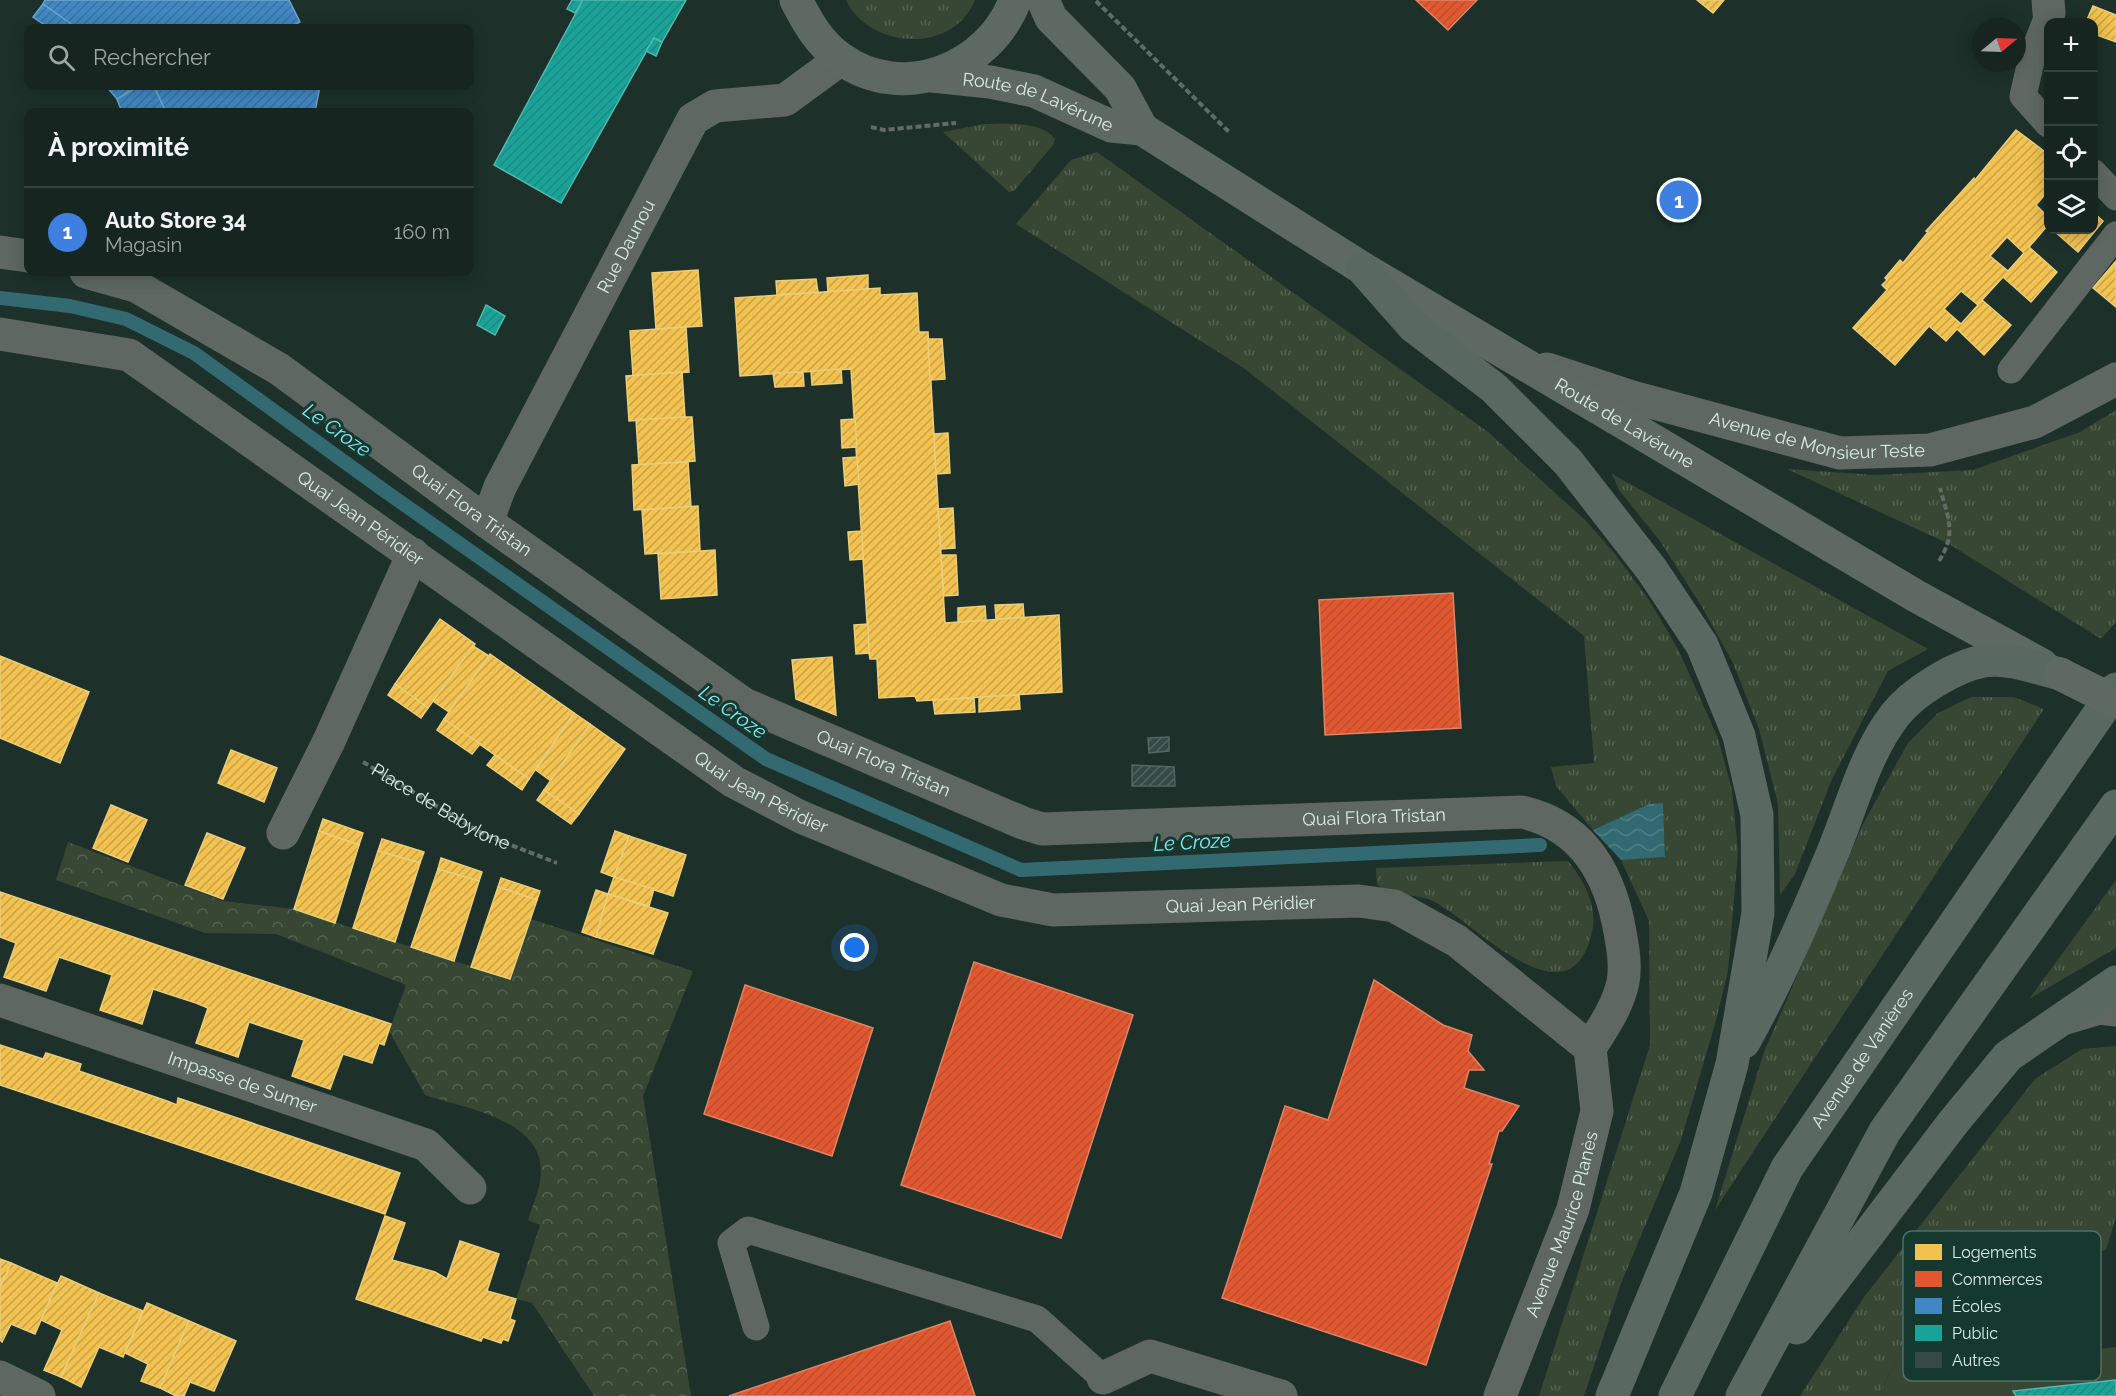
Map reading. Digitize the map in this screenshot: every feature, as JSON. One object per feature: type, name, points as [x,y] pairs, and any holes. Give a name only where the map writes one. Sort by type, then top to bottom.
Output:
[{"type":"main road","points":[[796,0],[813,32],[841,59],[870,73],[900,79],[932,76],[962,64],[988,45],[1008,19],[1015,0]]},
{"type":"main road","name":"Route de Lavérune","points":[[1043,0],[1051,18],[1120,88],[1142,129]]},
{"type":"main road","name":"Route de Lavérune","points":[[932,76],[990,82],[1034,91],[1111,126],[1142,129],[1362,268],[1916,596],[2116,702]]},
{"type":"main road","points":[[1362,268],[1414,327],[1494,388],[1568,462],[1652,570],[1702,645],[1739,736],[1757,814],[1758,913],[1732,1064],[1696,1193],[1612,1396]]},
{"type":"main road","points":[[1732,1064],[1775,987],[1836,845],[1864,769],[1896,714],[1932,683],[1959,669],[1984,661],[2013,661],[2060,674]]},
{"type":"main road","name":"Avenue de Vanières","points":[[1675,1396],[1787,1168],[2116,689]]},
{"type":"main road","points":[[1743,1396],[1885,1131],[2116,806]]},
{"type":"main road","points":[[1743,1396],[1952,1124],[2008,1056],[2116,982]]},
{"type":"street","name":"Rue Daunou","points":[[487,522],[500,487],[693,119],[715,106],[785,100],[841,59]]},
{"type":"street","points":[[0,252],[24,255]]},
{"type":"street","name":"Quai Flora Tristan","points":[[100,276],[136,286],[279,369],[487,522],[744,704],[1042,829],[1522,812],[1553,823],[1578,841],[1597,865],[1613,896],[1625,960],[1623,984],[1614,1007],[1590,1048]]},
{"type":"street","name":"Quai Jean Péridier","points":[[0,334],[129,355],[734,782],[801,817],[1001,900],[1053,910],[1359,901],[1394,906],[1457,941],[1590,1048]]},
{"type":"street","name":"Avenue de Monsieur Teste","points":[[1514,358],[1632,397],[1840,453],[1930,450],[2035,422],[2116,379]]},
{"type":"street","points":[[283,833],[329,741],[413,554]]},
{"type":"street","name":"Impasse de Sumer","points":[[0,1000],[426,1145],[470,1188]]},
{"type":"street","name":"Avenue Maurice Planès","points":[[1500,1396],[1574,1209],[1597,1111],[1590,1048]]},
{"type":"street","points":[[1102,1378],[1150,1356],[1281,1396]]},
{"type":"street","points":[[0,1377],[39,1396]]},
{"type":"lane","points":[[2044,119],[2023,96],[2032,57],[2048,7]]},
{"type":"lane","points":[[2098,177],[2116,197]]},
{"type":"lane","points":[[2011,370],[2116,235]]},
{"type":"lane","points":[[2051,1025],[2100,1011],[2116,1013]]},
{"type":"lane","points":[[756,1327],[731,1242],[748,1230],[1037,1319],[1102,1378]]},
{"type":"path","points":[[1095,0],[1108,10],[1236,139]]},
{"type":"path","points":[[871,127],[884,130],[961,122]]},
{"type":"path","points":[[1916,596],[1949,544],[1949,525],[1930,450]]},
{"type":"path","name":"Place de Babylone","points":[[329,741],[485,835],[557,863]]},
{"type":"green space","points":[[846,0],[975,0],[964,18],[949,30],[931,37],[911,39],[891,36],[873,28],[857,16]]},
{"type":"green space","points":[[984,124],[1032,126],[1049,133],[1055,139],[1053,145],[1014,191],[1009,192],[943,132]]},
{"type":"green space","points":[[1097,152],[1488,432],[1585,520],[1615,554],[1649,600],[1678,649],[1718,738],[1732,790],[1738,851],[1728,971],[1681,1140],[1620,1286],[1584,1396],[1539,1396],[1650,1045],[1649,921],[1621,860],[1665,857],[1663,803],[1649,804],[1593,830],[1556,786],[1551,767],[1594,763],[1584,636],[1245,369],[1016,224],[1071,160]]},
{"type":"green space","points":[[2116,410],[2116,622],[2101,639],[1949,544],[1787,469],[1876,475],[1973,470],[2080,432]]},
{"type":"green space","points":[[1612,474],[1928,649],[1888,671],[1832,779],[1795,874],[1780,895],[1778,804],[1759,729],[1733,663],[1702,607],[1660,541],[1619,490]]},
{"type":"green space","points":[[1971,697],[2014,697],[2044,709],[1715,1210],[1764,1052],[1864,822],[1908,743],[1938,713]]},
{"type":"green space","points":[[68,842],[223,901],[294,909],[510,979],[531,919],[693,971],[643,1096],[691,1396],[594,1396],[532,1303],[516,1299],[540,1225],[528,1220],[541,1177],[538,1153],[528,1139],[498,1118],[425,1095],[389,1031],[406,985],[276,934],[205,933],[56,880]]},
{"type":"green space","points":[[1568,861],[1588,894],[1593,923],[1592,932],[1580,960],[1563,971],[1542,970],[1519,960],[1433,901],[1389,891],[1377,884],[1376,868]]},
{"type":"green space","points":[[2116,880],[2116,948],[2029,999]]},
{"type":"green space","points":[[2116,1046],[2116,1217],[2106,1250],[2101,1251],[2101,1231],[1916,1231],[2035,1079],[2082,1049]]},
{"type":"green space","points":[[1903,1247],[1903,1353],[1888,1376],[1880,1396],[1800,1396],[1864,1297]]},
{"type":"green space","points":[[2116,1347],[2116,1396],[1880,1396],[1888,1376],[1903,1353],[1903,1381],[2101,1381],[2101,1349]]},
{"type":"water","points":[[1663,803],[1665,857],[1621,860],[1593,830],[1649,804]]},
{"type":"building: Logements","points":[[1697,0],[1724,0],[1713,13]]},
{"type":"building: Logements","points":[[2093,6],[2116,15],[2116,42],[2098,35],[2098,18],[2088,18]]},
{"type":"building: Logements","points":[[2016,130],[2044,151],[2044,196],[2036,205],[2044,213],[2044,230],[2029,247],[2057,272],[2031,302],[2003,277],[1982,300],[2011,325],[1984,355],[1957,329],[1946,341],[1929,326],[1895,365],[1853,328],[1887,290],[1882,285],[1887,280],[1885,278],[1900,260],[1903,263],[1928,232],[1926,231],[1974,178],[1975,180]],"holes":[[[2007,237],[2024,253],[2008,271],[1990,256]],[[1961,291],[1978,305],[1961,324],[1944,309]]]},
{"type":"building: Logements","points":[[2098,217],[2103,221],[2098,227]]},
{"type":"building: Logements","points":[[2058,234],[2093,234],[2078,252]]},
{"type":"building: Logements","points":[[2116,261],[2116,307],[2093,288]]},
{"type":"building: Logements","points":[[698,270],[702,326],[656,329],[652,273]]},
{"type":"building: Logements","points":[[868,275],[868,289],[828,292],[827,278]]},
{"type":"building: Logements","points":[[816,279],[818,292],[777,295],[776,281]]},
{"type":"building: Logements","points":[[880,288],[880,295],[917,293],[919,332],[928,332],[945,623],[1059,615],[1062,692],[917,701],[915,696],[879,698],[877,659],[870,659],[869,653],[851,369],[740,376],[735,298]]},
{"type":"building: Logements","points":[[686,327],[689,372],[633,376],[630,331]]},
{"type":"building: Logements","points":[[928,339],[942,339],[945,379],[930,380]]},
{"type":"building: Logements","points":[[841,369],[842,383],[812,385],[811,371]]},
{"type":"building: Logements","points":[[682,372],[685,417],[629,421],[626,376]]},
{"type":"building: Logements","points":[[803,372],[804,386],[775,387],[773,373]]},
{"type":"building: Logements","points":[[692,417],[695,461],[639,465],[636,420]]},
{"type":"building: Logements","points":[[855,419],[857,447],[842,448],[841,420]]},
{"type":"building: Logements","points":[[948,433],[950,473],[936,474],[934,434]]},
{"type":"building: Logements","points":[[857,457],[859,484],[845,486],[843,458]]},
{"type":"building: Logements","points":[[688,462],[691,507],[634,510],[632,465]]},
{"type":"building: Logements","points":[[698,506],[700,551],[645,554],[642,510]]},
{"type":"building: Logements","points":[[953,508],[955,548],[941,549],[938,509]]},
{"type":"building: Logements","points":[[862,531],[863,559],[850,560],[848,532]]},
{"type":"building: Logements","points":[[715,550],[717,595],[661,599],[658,554]]},
{"type":"building: Logements","points":[[941,555],[956,555],[958,595],[944,596]]},
{"type":"building: Logements","points":[[1023,604],[1024,617],[996,619],[995,605]]},
{"type":"building: Logements","points":[[985,606],[986,620],[958,622],[958,608]]},
{"type":"building: Logements","points":[[440,619],[475,644],[428,708],[395,684]]},
{"type":"building: Logements","points":[[868,624],[869,653],[856,654],[854,625]]},
{"type":"building: Logements","points":[[473,646],[489,656],[449,712],[433,701]]},
{"type":"building: Logements","points":[[490,654],[574,713],[529,779],[444,719]]},
{"type":"building: Logements","points":[[0,656],[89,692],[60,763],[0,738]]},
{"type":"building: Logements","points":[[832,657],[836,715],[796,699],[792,660]]},
{"type":"building: Logements","points":[[395,684],[428,708],[421,718],[388,695]]},
{"type":"building: Logements","points":[[1019,695],[1020,709],[979,712],[979,697]]},
{"type":"building: Logements","points":[[974,698],[975,712],[935,714],[933,700]]},
{"type":"building: Logements","points":[[574,713],[590,724],[551,781],[536,770]]},
{"type":"building: Logements","points":[[444,719],[480,744],[472,754],[437,730]]},
{"type":"building: Logements","points":[[590,724],[625,749],[579,814],[544,790]]},
{"type":"building: Logements","points":[[231,750],[277,768],[264,802],[218,783]]},
{"type":"building: Logements","points":[[495,755],[529,779],[522,790],[487,765]]},
{"type":"building: Logements","points":[[544,790],[579,814],[571,824],[537,800]]},
{"type":"building: Logements","points":[[111,805],[147,820],[128,862],[93,848]]},
{"type":"building: Logements","points":[[323,819],[363,833],[359,845],[319,831]]},
{"type":"building: Logements","points":[[319,831],[359,845],[335,923],[294,909]]},
{"type":"building: Logements","points":[[615,831],[629,836],[614,877],[601,872]]},
{"type":"building: Logements","points":[[207,833],[245,848],[223,899],[185,885]]},
{"type":"building: Logements","points":[[629,836],[686,855],[673,896],[614,877]]},
{"type":"building: Logements","points":[[382,839],[424,852],[420,863],[378,851]]},
{"type":"building: Logements","points":[[378,851],[420,863],[395,942],[353,928]]},
{"type":"building: Logements","points":[[441,858],[482,872],[479,881],[438,869]]},
{"type":"building: Logements","points":[[438,869],[479,881],[454,961],[411,947]]},
{"type":"building: Logements","points":[[614,877],[654,889],[649,906],[608,894]]},
{"type":"building: Logements","points":[[501,878],[540,891],[537,900],[498,887]]},
{"type":"building: Logements","points":[[498,887],[537,900],[510,979],[471,967]]},
{"type":"building: Logements","points":[[596,890],[608,894],[596,937],[582,932]]},
{"type":"building: Logements","points":[[0,892],[391,1024],[384,1045],[379,1043],[372,1063],[343,1054],[330,1089],[292,1076],[304,1040],[249,1022],[238,1057],[196,1043],[208,1008],[153,989],[142,1024],[100,1010],[112,975],[59,957],[46,991],[4,977],[16,943],[0,937]]},
{"type":"building: Logements","points":[[608,894],[668,913],[653,954],[596,937]]},
{"type":"building: Logements","points":[[0,1045],[43,1059],[46,1053],[81,1064],[79,1071],[177,1105],[178,1098],[400,1173],[385,1214],[0,1085]]},
{"type":"building: Logements","points":[[385,1216],[405,1223],[392,1260],[435,1272],[447,1279],[460,1241],[499,1254],[487,1291],[516,1299],[510,1319],[515,1321],[508,1341],[503,1339],[501,1343],[483,1337],[481,1341],[356,1299]]},
{"type":"building: Logements","points":[[0,1259],[11,1263],[0,1288]]},
{"type":"building: Logements","points":[[11,1263],[57,1283],[35,1334],[11,1324],[2,1342],[0,1340],[0,1288]]},
{"type":"building: Logements","points":[[61,1276],[99,1293],[61,1377],[44,1370],[62,1330],[41,1320]]},
{"type":"building: Logements","points":[[99,1293],[143,1311],[123,1357],[99,1347],[81,1387],[61,1377]]},
{"type":"building: Logements","points":[[147,1303],[189,1321],[160,1388],[141,1381],[148,1364],[125,1353]]},
{"type":"building: Logements","points":[[189,1321],[236,1341],[214,1391],[190,1382],[184,1396],[176,1396],[160,1388]]},
{"type":"building: Commerces","points":[[1416,0],[1477,0],[1448,30]]},
{"type":"building: Commerces","points":[[1453,593],[1461,728],[1325,735],[1319,600]]},
{"type":"building: Commerces","points":[[974,962],[1133,1015],[1061,1238],[901,1185]]},
{"type":"building: Commerces","points":[[1374,980],[1443,1025],[1472,1035],[1468,1051],[1484,1070],[1469,1070],[1464,1088],[1519,1106],[1502,1131],[1499,1131],[1489,1164],[1492,1164],[1426,1365],[1222,1298],[1285,1106],[1328,1120]]},
{"type":"building: Commerces","points":[[745,985],[873,1028],[832,1156],[704,1114]]},
{"type":"building: Commerces","points":[[950,1321],[975,1396],[729,1396]]},
{"type":"building: Écoles","points":[[45,0],[289,0],[300,22],[296,24],[70,24],[43,4]]},
{"type":"building: Écoles","points":[[43,4],[71,24],[43,24],[33,17]]},
{"type":"building: Écoles","points":[[109,90],[130,90],[117,99]]},
{"type":"building: Écoles","points":[[132,90],[156,90],[164,108],[120,108],[117,99]]},
{"type":"building: Écoles","points":[[156,90],[319,90],[316,108],[164,108]]},
{"type":"building: Public","points":[[572,0],[583,0],[575,13],[567,9]]},
{"type":"building: Public","points":[[583,0],[686,0],[662,42],[654,38],[561,203],[494,165]]},
{"type":"building: Public","points":[[654,38],[662,42],[656,56],[646,51]]},
{"type":"building: Public","points":[[486,305],[505,316],[495,335],[477,325]]},
{"type":"building: Public","points":[[2116,1380],[2116,1396],[2016,1396],[2013,1391]]},
{"type":"building: Autres","points":[[1169,737],[1169,751],[1149,753],[1148,738]]},
{"type":"building: Autres","points":[[1132,765],[1174,767],[1175,786],[1132,786]]},
{"type":"waterway","name":"Le Croze","points":[[0,298],[70,306],[126,319],[194,353],[382,489],[766,759],[1021,870],[1540,845]]},
{"type":"place","name":"Auto Store 34","points":[[1679,200]]}]
